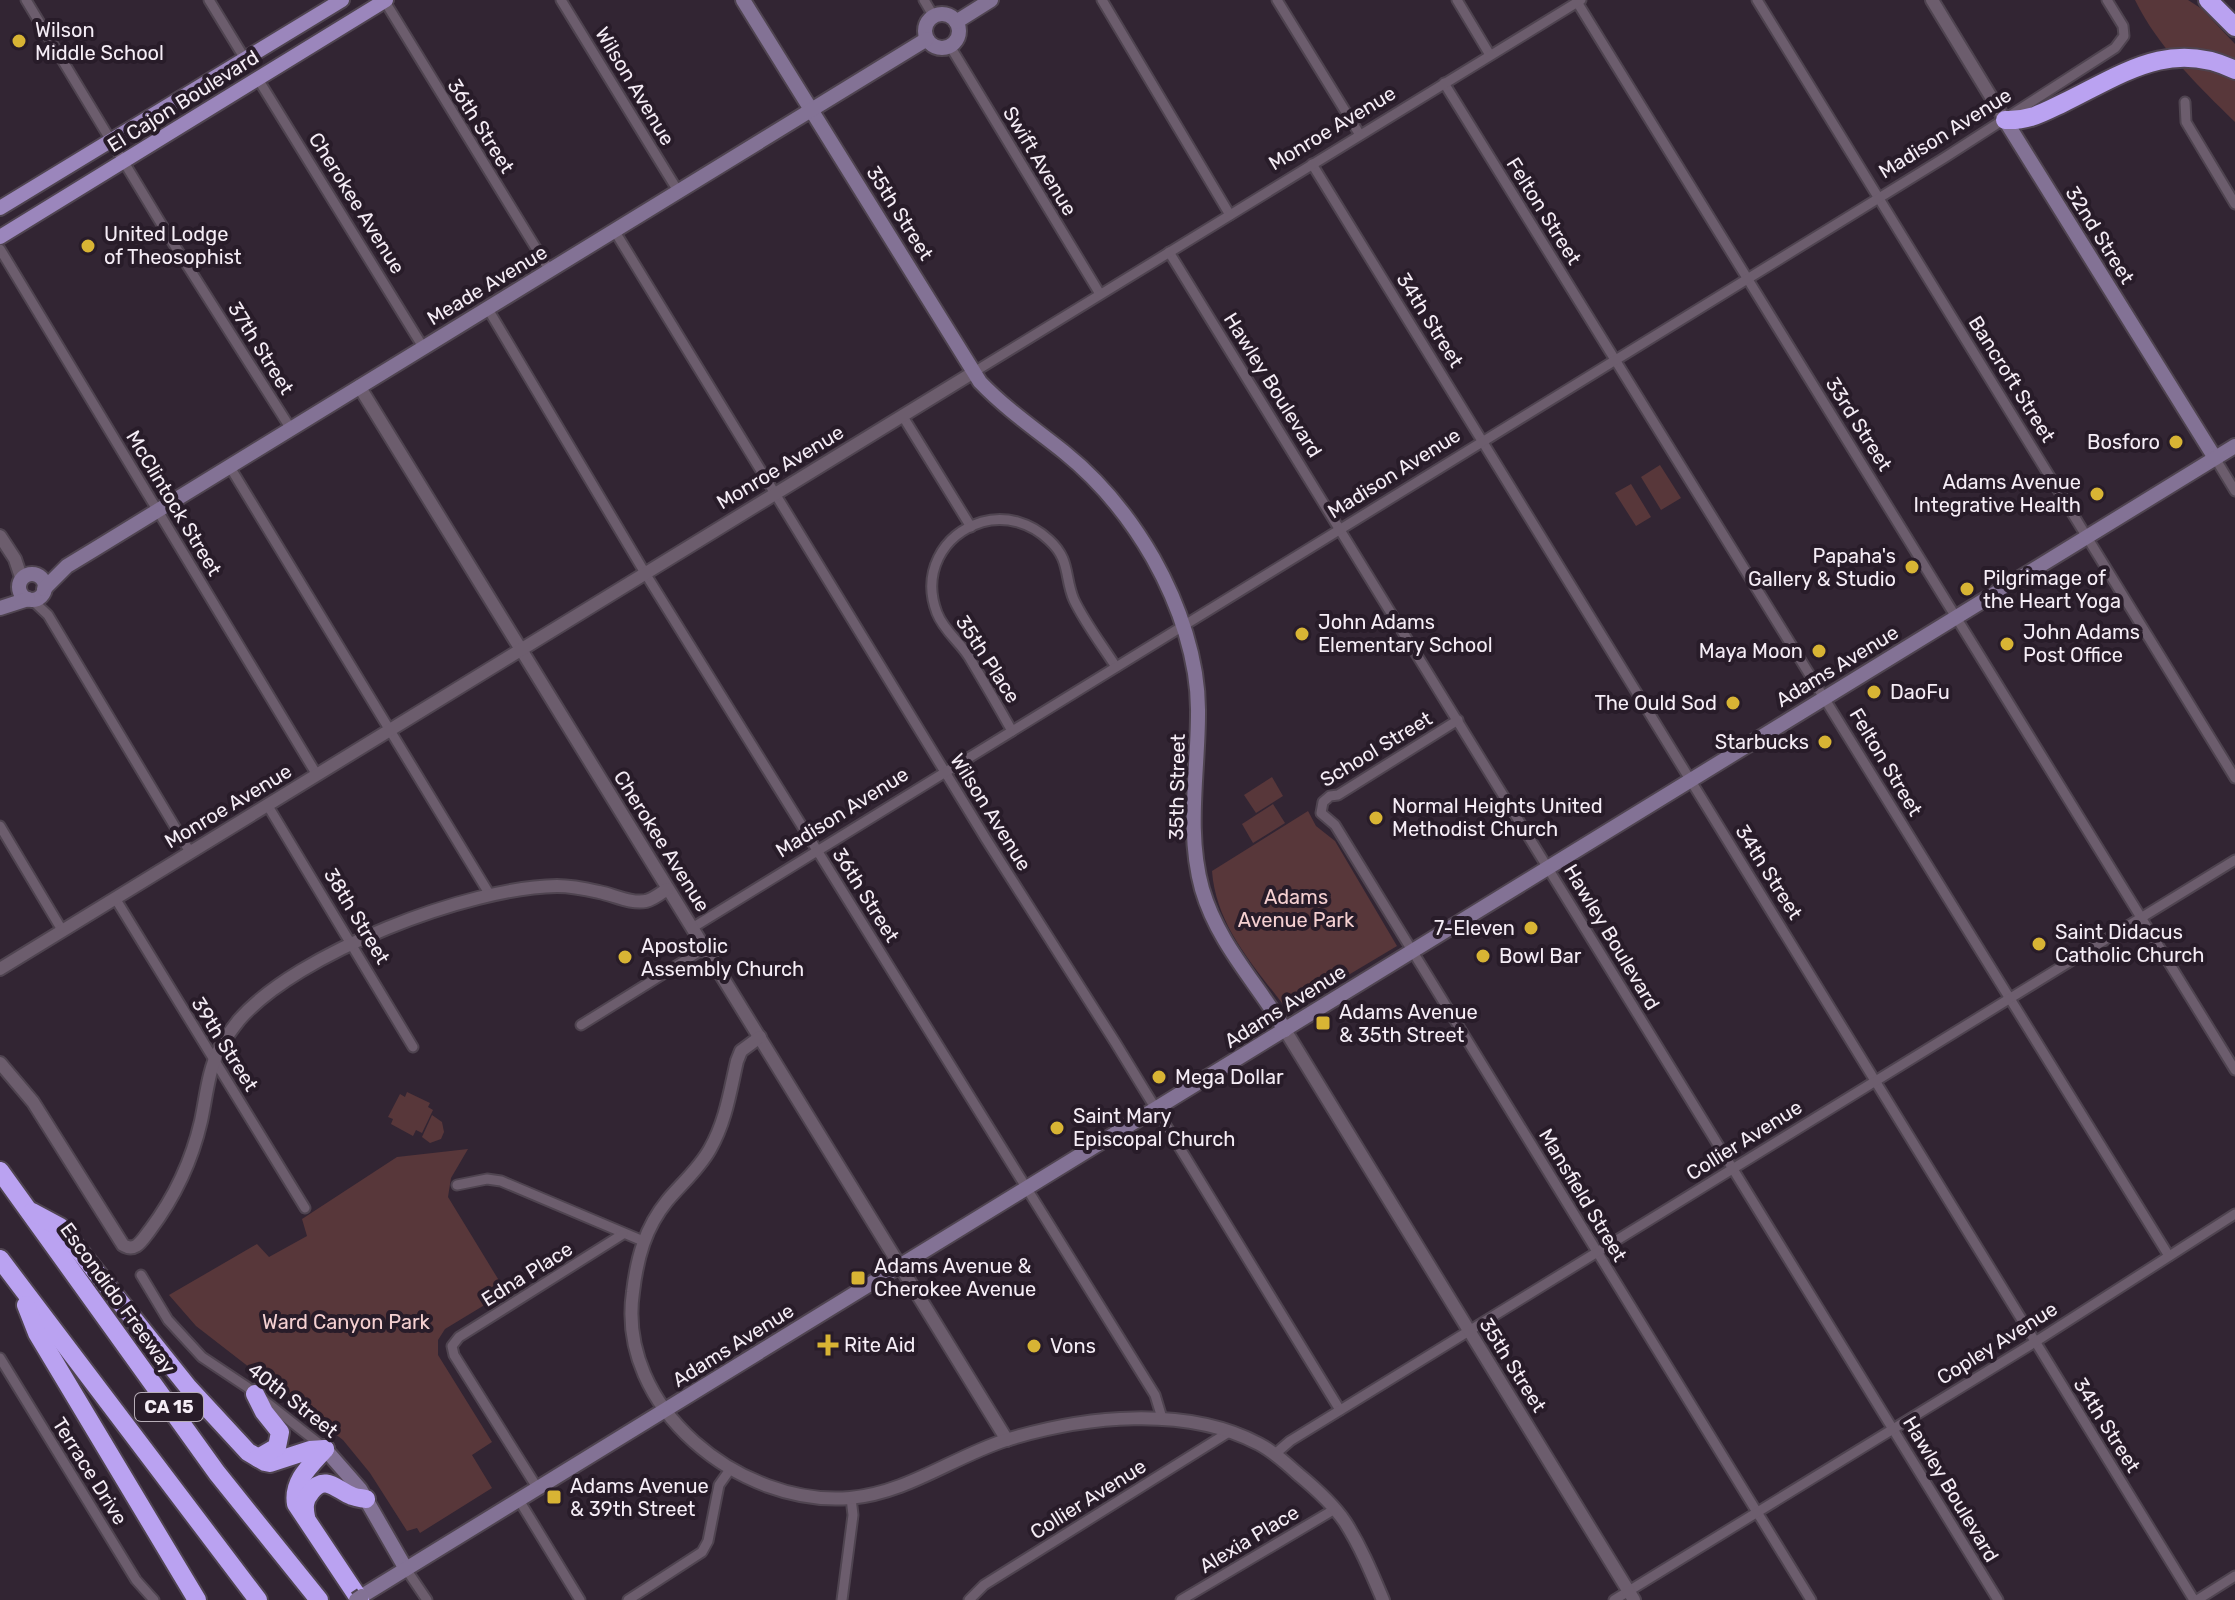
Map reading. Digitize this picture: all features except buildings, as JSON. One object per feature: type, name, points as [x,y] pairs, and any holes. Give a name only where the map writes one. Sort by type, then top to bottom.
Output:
[{"type":"highway","points":[[2208,0],[2235,27]]},
{"type":"highway","points":[[2005,120],[2023,121],[2033,117],[2148,61],[2178,56],[2205,57],[2235,70]]},
{"type":"highway","name":"Escondido Freeway","points":[[0,1171],[217,1473],[319,1600]]},
{"type":"highway","points":[[26,1208],[60,1227],[188,1387],[248,1452],[270,1463],[310,1450],[325,1449]]},
{"type":"highway","name":"CA 15","points":[[0,1259],[258,1600]]},
{"type":"highway","points":[[18,1284],[37,1333],[197,1600]]},
{"type":"highway","points":[[255,1394],[280,1432],[281,1439],[270,1453],[258,1458]]},
{"type":"highway","points":[[325,1449],[305,1472],[294,1496],[296,1504],[358,1600]]},
{"type":"highway","points":[[306,1520],[304,1505],[308,1494],[323,1483],[333,1484],[350,1496],[366,1499]]},
{"type":"main road","name":"El Cajon Boulevard","points":[[0,208],[342,0]]},
{"type":"main road","name":"El Cajon Boulevard","points":[[0,237],[385,0]]},
{"type":"main road","name":"35th Street","points":[[743,0],[980,382],[1010,410],[1073,459],[1110,496],[1155,561],[1183,626],[1194,674],[1199,711],[1193,832],[1201,887],[1212,917],[1238,965],[1285,1030]]},
{"type":"main road","points":[[956,22],[991,0]]},
{"type":"main road","points":[[948,15],[956,22],[959,34],[950,46],[938,48],[927,39],[926,27],[934,17],[948,15]]},
{"type":"main road","name":"Meade Avenue","points":[[0,607],[927,39]]},
{"type":"main road","name":"32nd Street","points":[[2005,120],[2215,458]]},
{"type":"main road","name":"Adams Avenue","points":[[358,1600],[2235,446]]},
{"type":"main road","name":"40th Street","points":[[325,1449],[366,1499],[406,1569]]},
{"type":"street","name":"37th Street","points":[[26,0],[291,429]]},
{"type":"street","points":[[209,0],[245,59]]},
{"type":"street","name":"36th Street","points":[[385,0],[550,271]]},
{"type":"street","name":"Wilson Avenue","points":[[561,0],[678,191]]},
{"type":"street","points":[[924,0],[934,17]]},
{"type":"street","points":[[1102,0],[1230,215]]},
{"type":"street","points":[[1277,0],[1360,135]]},
{"type":"street","points":[[1457,0],[1490,55]]},
{"type":"street","name":"Bancroft Street","points":[[1757,0],[2235,778]]},
{"type":"street","name":"32nd Street","points":[[1932,0],[2005,120]]},
{"type":"street","name":"Madison Avenue","points":[[692,928],[2005,120],[2115,48],[2124,36],[2123,26],[2107,0]]},
{"type":"street","name":"Monroe Avenue","points":[[0,969],[1579,1]]},
{"type":"street","name":"33rd Street","points":[[1579,1],[2235,1070]]},
{"type":"street","name":"Swift Avenue","points":[[950,46],[1100,294]]},
{"type":"street","name":"Cherokee Avenue","points":[[258,79],[423,347]]},
{"type":"street","name":"Felton Street","points":[[1444,83],[2169,1256]]},
{"type":"street","points":[[2185,102],[2186,122],[2235,204]]},
{"type":"street","name":"34th Street","points":[[1312,164],[2195,1600]]},
{"type":"street","name":"Wilson Avenue","points":[[614,230],[1340,1410]]},
{"type":"street","name":"McClintock Street","points":[[0,249],[317,775]]},
{"type":"street","name":"Hawley Boulevard","points":[[1169,252],[1998,1600]]},
{"type":"street","name":"36th Street","points":[[488,309],[645,573],[1155,1395],[1162,1418]]},
{"type":"street","name":"Cherokee Avenue","points":[[359,386],[1007,1440]]},
{"type":"street","points":[[902,415],[971,527]]},
{"type":"street","name":"32nd Street","points":[[2215,458],[2235,491]]},
{"type":"street","points":[[230,467],[490,895]]},
{"type":"street","name":"35th Place","points":[[1012,731],[967,653],[950,635],[938,615],[932,591],[934,564],[955,536],[983,522],[1011,519],[1033,526],[1052,542],[1068,568],[1075,602],[1116,667]]},
{"type":"street","points":[[0,536],[190,852]]},
{"type":"street","name":"School Street","points":[[1321,813],[1323,802],[1330,796],[1338,795],[1458,720]]},
{"type":"street","name":"38th Street","points":[[268,806],[413,1047]]},
{"type":"street","name":"Mansfield Street","points":[[1321,813],[1335,825],[1811,1600]]},
{"type":"street","points":[[0,826],[62,930]]},
{"type":"street","name":"Collier Avenue","points":[[1275,1454],[1340,1410],[2235,860]]},
{"type":"street","points":[[0,1063],[33,1102],[123,1245],[127,1248],[137,1246],[154,1224],[182,1175],[196,1137],[218,1051],[240,1020],[275,988],[308,965],[422,915],[490,895],[558,886],[602,892],[635,902],[648,900],[667,889]]},
{"type":"street","name":"39th Street","points":[[115,898],[305,1208]]},
{"type":"street","points":[[581,1025],[705,948]]},
{"type":"street","name":"35th Street","points":[[1285,1030],[1632,1596]]},
{"type":"street","points":[[760,1037],[741,1051],[723,1122],[710,1149],[666,1202],[643,1241],[632,1294],[631,1329],[643,1372],[664,1411],[690,1438],[731,1468],[776,1489],[807,1496],[851,1498],[930,1475],[965,1456],[1007,1440],[1080,1423],[1162,1418],[1193,1421],[1229,1432],[1275,1454],[1335,1509],[1363,1553],[1383,1600]]},
{"type":"street","points":[[457,1185],[487,1179],[501,1181],[643,1241]]},
{"type":"street","name":"Copley Avenue","points":[[1614,1600],[1632,1596],[1757,1513],[2035,1342],[2235,1214]]},
{"type":"street","name":"Edna Place","points":[[538,1489],[454,1355],[452,1346],[459,1337],[623,1234]]},
{"type":"street","name":"40th Street","points":[[141,1275],[168,1320],[202,1357],[325,1449]]},
{"type":"street","name":"Terrace Drive","points":[[0,1358],[136,1580],[154,1600]]},
{"type":"street","name":"Collier Avenue","points":[[969,1600],[984,1585],[1229,1432]]},
{"type":"street","points":[[628,1600],[702,1552],[708,1541],[719,1485],[731,1468]]},
{"type":"street","points":[[842,1600],[853,1515],[851,1498]]},
{"type":"street","points":[[519,1500],[580,1600]]},
{"type":"street","name":"Alexia Place","points":[[1181,1600],[1335,1509]]},
{"type":"street","points":[[406,1569],[427,1600]]},
{"type":"street","points":[[2195,1600],[2235,1576]]},
{"type":"green space","points":[[2135,0],[2188,0],[2202,9],[2235,44],[2235,122],[2167,50]]},
{"type":"green space","points":[[1660,465],[1681,498],[1661,510],[1641,477]]},
{"type":"green space","points":[[1631,484],[1651,517],[1636,526],[1615,493]]},
{"type":"green space","points":[[1272,777],[1283,796],[1256,813],[1244,795]]},
{"type":"green space","points":[[1273,804],[1285,823],[1253,843],[1242,824]]},
{"type":"green space","name":"Adams Avenue Park","points":[[1308,811],[1316,826],[1335,841],[1397,946],[1288,1011],[1229,929],[1215,891],[1212,871]]},
{"type":"green space","points":[[407,1092],[430,1103],[428,1107],[433,1110],[422,1133],[416,1130],[413,1136],[391,1124],[393,1119],[388,1117],[400,1094],[405,1097]]},
{"type":"green space","points":[[432,1115],[442,1122],[444,1132],[441,1139],[430,1143],[422,1137]]},
{"type":"green space","name":"Ward Canyon Park","points":[[468,1149],[451,1178],[448,1197],[506,1292],[445,1329],[438,1340],[438,1355],[492,1442],[472,1455],[492,1488],[420,1533],[417,1528],[407,1531],[370,1473],[343,1440],[196,1326],[169,1295],[257,1244],[269,1257],[307,1236],[302,1219],[397,1157]]},
{"type":"place","name":"Wilson Middle School","points":[[19,41]]},
{"type":"place","name":"United Lodge of Theosophist","points":[[88,246]]},
{"type":"place","name":"Bosforo","points":[[2176,442]]},
{"type":"place","name":"Adams Avenue Integrative Health","points":[[2097,494]]},
{"type":"place","name":"Papaha's Gallery & Studio","points":[[1912,567]]},
{"type":"place","name":"Pilgrimage of the Heart Yoga","points":[[1967,589]]},
{"type":"place","name":"John Adams Elementary School","points":[[1302,634]]},
{"type":"place","name":"John Adams Post Office","points":[[2007,644]]},
{"type":"place","name":"Maya Moon","points":[[1819,651]]},
{"type":"place","name":"DaoFu","points":[[1874,692]]},
{"type":"place","name":"The Ould Sod","points":[[1733,703]]},
{"type":"place","name":"Starbucks","points":[[1825,742]]},
{"type":"place","name":"Normal Heights United Methodist Church","points":[[1376,818]]},
{"type":"place","name":"7-Eleven","points":[[1531,928]]},
{"type":"place","name":"Saint Didacus Catholic Church","points":[[2039,944]]},
{"type":"place","name":"Bowl Bar","points":[[1483,956]]},
{"type":"place","name":"Apostolic Assembly Church","points":[[625,957]]},
{"type":"place","name":"Adams Avenue & 35th Street","points":[[1323,1023]]},
{"type":"place","name":"Mega Dollar","points":[[1159,1077]]},
{"type":"place","name":"Saint Mary Episcopal Church","points":[[1057,1128]]},
{"type":"place","name":"Adams Avenue & Cherokee Avenue","points":[[858,1278]]},
{"type":"place","name":"Rite Aid","points":[[828,1345]]},
{"type":"place","name":"Vons","points":[[1034,1346]]},
{"type":"place","name":"Adams Avenue & 39th Street","points":[[554,1497]]}]
